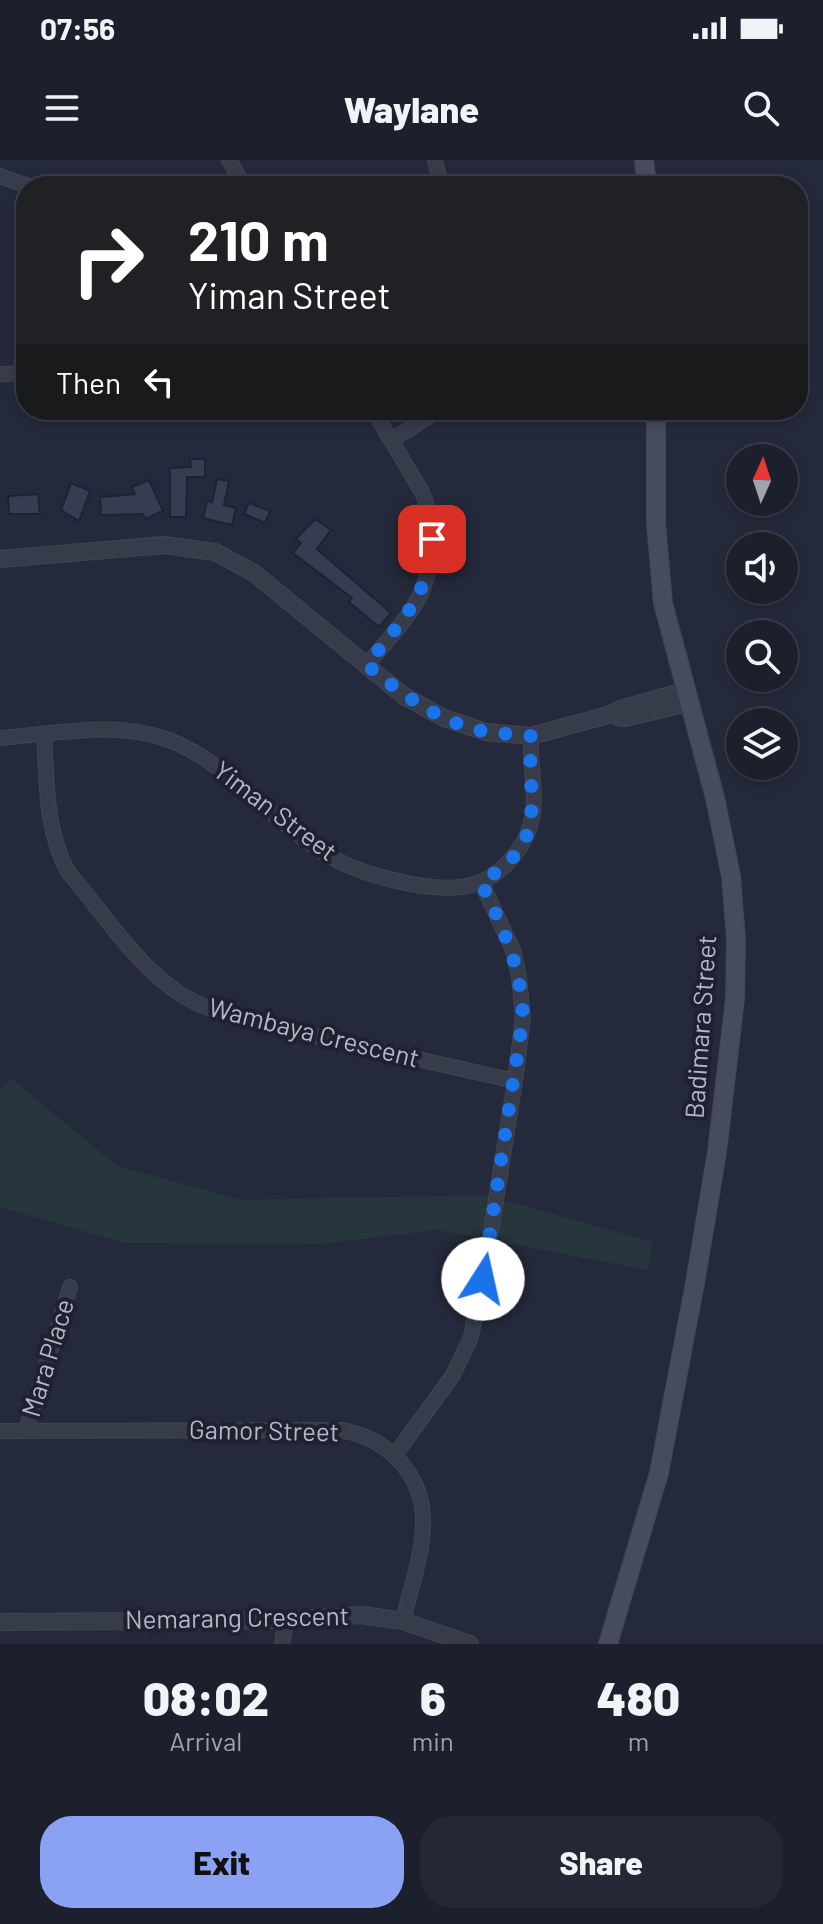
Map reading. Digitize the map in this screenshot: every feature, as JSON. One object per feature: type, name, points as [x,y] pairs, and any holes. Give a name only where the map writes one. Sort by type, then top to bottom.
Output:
[{"type":"main road","name":"Badimara Street","points":[[608,1644],[659,1473],[717,1152],[735,999],[736,939],[731,876],[715,798],[663,603],[656,523],[656,420]]},
{"type":"street","points":[[367,665],[414,607],[423,588],[431,554],[432,523],[428,506],[379,420]]},
{"type":"street","points":[[392,440],[423,420]]},
{"type":"street","points":[[0,559],[164,545],[215,552],[254,573],[404,696],[444,718],[486,732],[531,736],[608,715],[625,718],[686,697]]},
{"type":"street","name":"Yiman Street","points":[[0,738],[119,729],[168,740],[213,763],[304,839],[335,859],[381,876],[418,884],[454,887],[481,882]]},
{"type":"street","name":"Wambaya Crescent","points":[[44,735],[49,818],[61,859],[68,872],[135,954],[179,993],[202,1006],[245,1020],[515,1081]]},
{"type":"street","points":[[395,1455],[453,1375],[471,1337],[488,1250],[523,1017],[513,950],[481,882],[514,855],[531,826],[534,805],[531,736]]},
{"type":"street","name":"Mara Place","points":[[26,1430],[70,1287]]},
{"type":"street","name":"Gamor Street","points":[[0,1431],[341,1430],[375,1441],[395,1455],[418,1490],[423,1524],[403,1621]]},
{"type":"street","name":"Nemarang Crescent","points":[[0,1622],[286,1620],[362,1615],[403,1621],[470,1644]]},
{"type":"street","points":[[282,1644],[286,1620]]},
{"type":"shaded area","points":[[11,1078],[117,1166],[242,1200],[486,1195],[653,1242],[648,1270],[437,1230],[319,1244],[124,1243],[0,1207],[0,1089]]},
{"type":"building","points":[[190,459],[205,459],[205,477],[187,477],[186,517],[170,517],[170,468],[191,467]]},
{"type":"building","points":[[217,479],[229,481],[224,505],[236,508],[232,525],[203,518],[207,501],[212,502]]},
{"type":"building","points":[[149,480],[163,511],[145,519],[143,514],[101,515],[100,497],[135,494],[132,487]]},
{"type":"building","points":[[71,483],[90,491],[79,521],[61,510]]},
{"type":"building","points":[[38,494],[40,514],[9,514],[8,496]]},
{"type":"building","points":[[249,503],[270,511],[265,523],[244,514]]},
{"type":"building","points":[[315,519],[331,530],[317,549],[391,613],[379,627],[349,602],[352,598],[293,553],[301,543],[296,539]]},
{"type":"route","points":[[432,539],[428,570],[414,607],[367,665],[404,696],[444,718],[486,732],[531,736],[534,805],[531,826],[514,855],[481,882],[513,950],[523,1017],[483,1279]]}]
